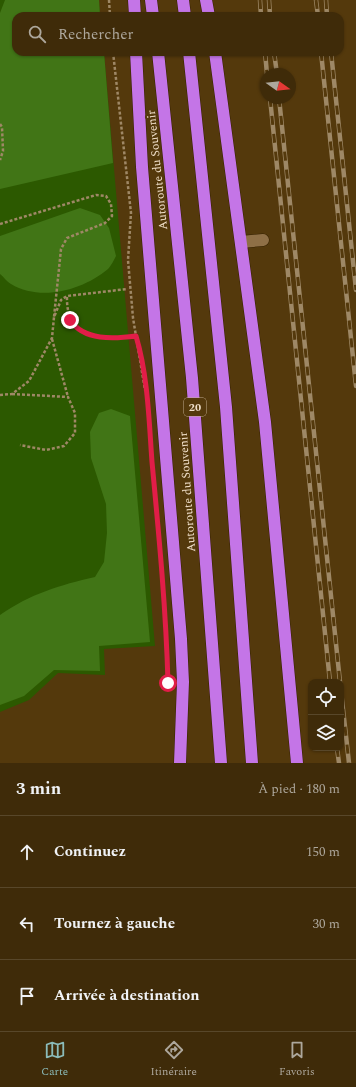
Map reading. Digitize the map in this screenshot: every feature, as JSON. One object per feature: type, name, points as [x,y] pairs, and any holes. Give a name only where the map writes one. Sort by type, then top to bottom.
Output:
[{"type":"highway","points":[[134,0],[135,12]]},
{"type":"highway","points":[[151,0],[152,12]]},
{"type":"highway","points":[[183,0],[184,12]]},
{"type":"highway","points":[[206,0],[208,12]]},
{"type":"highway","points":[[136,56],[142,167],[181,639],[183,682],[180,763]]},
{"type":"highway","name":"Autoroute du Souvenir","points":[[158,56],[192,378],[221,763]]},
{"type":"highway","points":[[189,56],[226,406],[252,763]]},
{"type":"highway","points":[[216,56],[265,422],[297,763]]},
{"type":"lane","points":[[241,242],[263,240]]},
{"type":"path","points":[[109,0],[110,12]]},
{"type":"path","points":[[113,56],[131,214],[128,260],[136,336],[146,396]]},
{"type":"path","points":[[0,124],[2,127],[3,151],[0,160]]},
{"type":"path","points":[[0,224],[96,195],[106,196],[111,204],[112,216],[105,223],[67,238],[61,248],[52,338],[68,397],[76,413],[75,433],[64,446],[46,450],[20,445]]},
{"type":"path","points":[[54,317],[61,300],[68,296],[127,289]]},
{"type":"path","points":[[68,296],[70,320],[78,329],[101,337],[117,339],[136,336]]},
{"type":"path","points":[[12,394],[29,381],[52,338]]},
{"type":"path","points":[[0,395],[12,394],[68,397]]},
{"type":"green space","points":[[0,0],[99,0],[100,12],[12,12],[12,56],[104,56],[155,646],[104,649],[105,675],[58,673],[29,700],[0,712]]},
{"type":"green space","points":[[5,0],[99,0],[100,12],[12,12],[12,56],[104,56],[113,163],[0,189],[0,13]]},
{"type":"green space","points":[[80,208],[100,215],[109,228],[116,256],[108,269],[87,283],[74,288],[48,293],[23,289],[10,283],[0,274],[0,236]]},
{"type":"green space","points":[[111,409],[130,416],[150,642],[99,646],[100,671],[54,670],[24,696],[0,705],[0,615],[23,601],[46,591],[95,577],[104,562],[107,533],[106,504],[91,458],[90,432],[99,413]]},
{"type":"railway","points":[[260,0],[261,12]]},
{"type":"railway","points":[[269,0],[270,12]]},
{"type":"railway","points":[[316,0],[318,12]]},
{"type":"railway","points":[[326,0],[327,12]]},
{"type":"railway","points":[[265,56],[266,68]]},
{"type":"railway","points":[[275,56],[276,68]]},
{"type":"railway","points":[[321,56],[356,386]]},
{"type":"railway","points":[[331,56],[356,290]]},
{"type":"railway","points":[[271,104],[330,679]]},
{"type":"railway","points":[[280,104],[340,679]]},
{"type":"railway","points":[[344,715],[349,763]]},
{"type":"railway","points":[[337,751],[339,763]]},
{"type":"route","points":[[70,320],[78,329],[101,337],[117,339],[136,336],[139,347],[147,403],[167,631],[168,683]]}]
